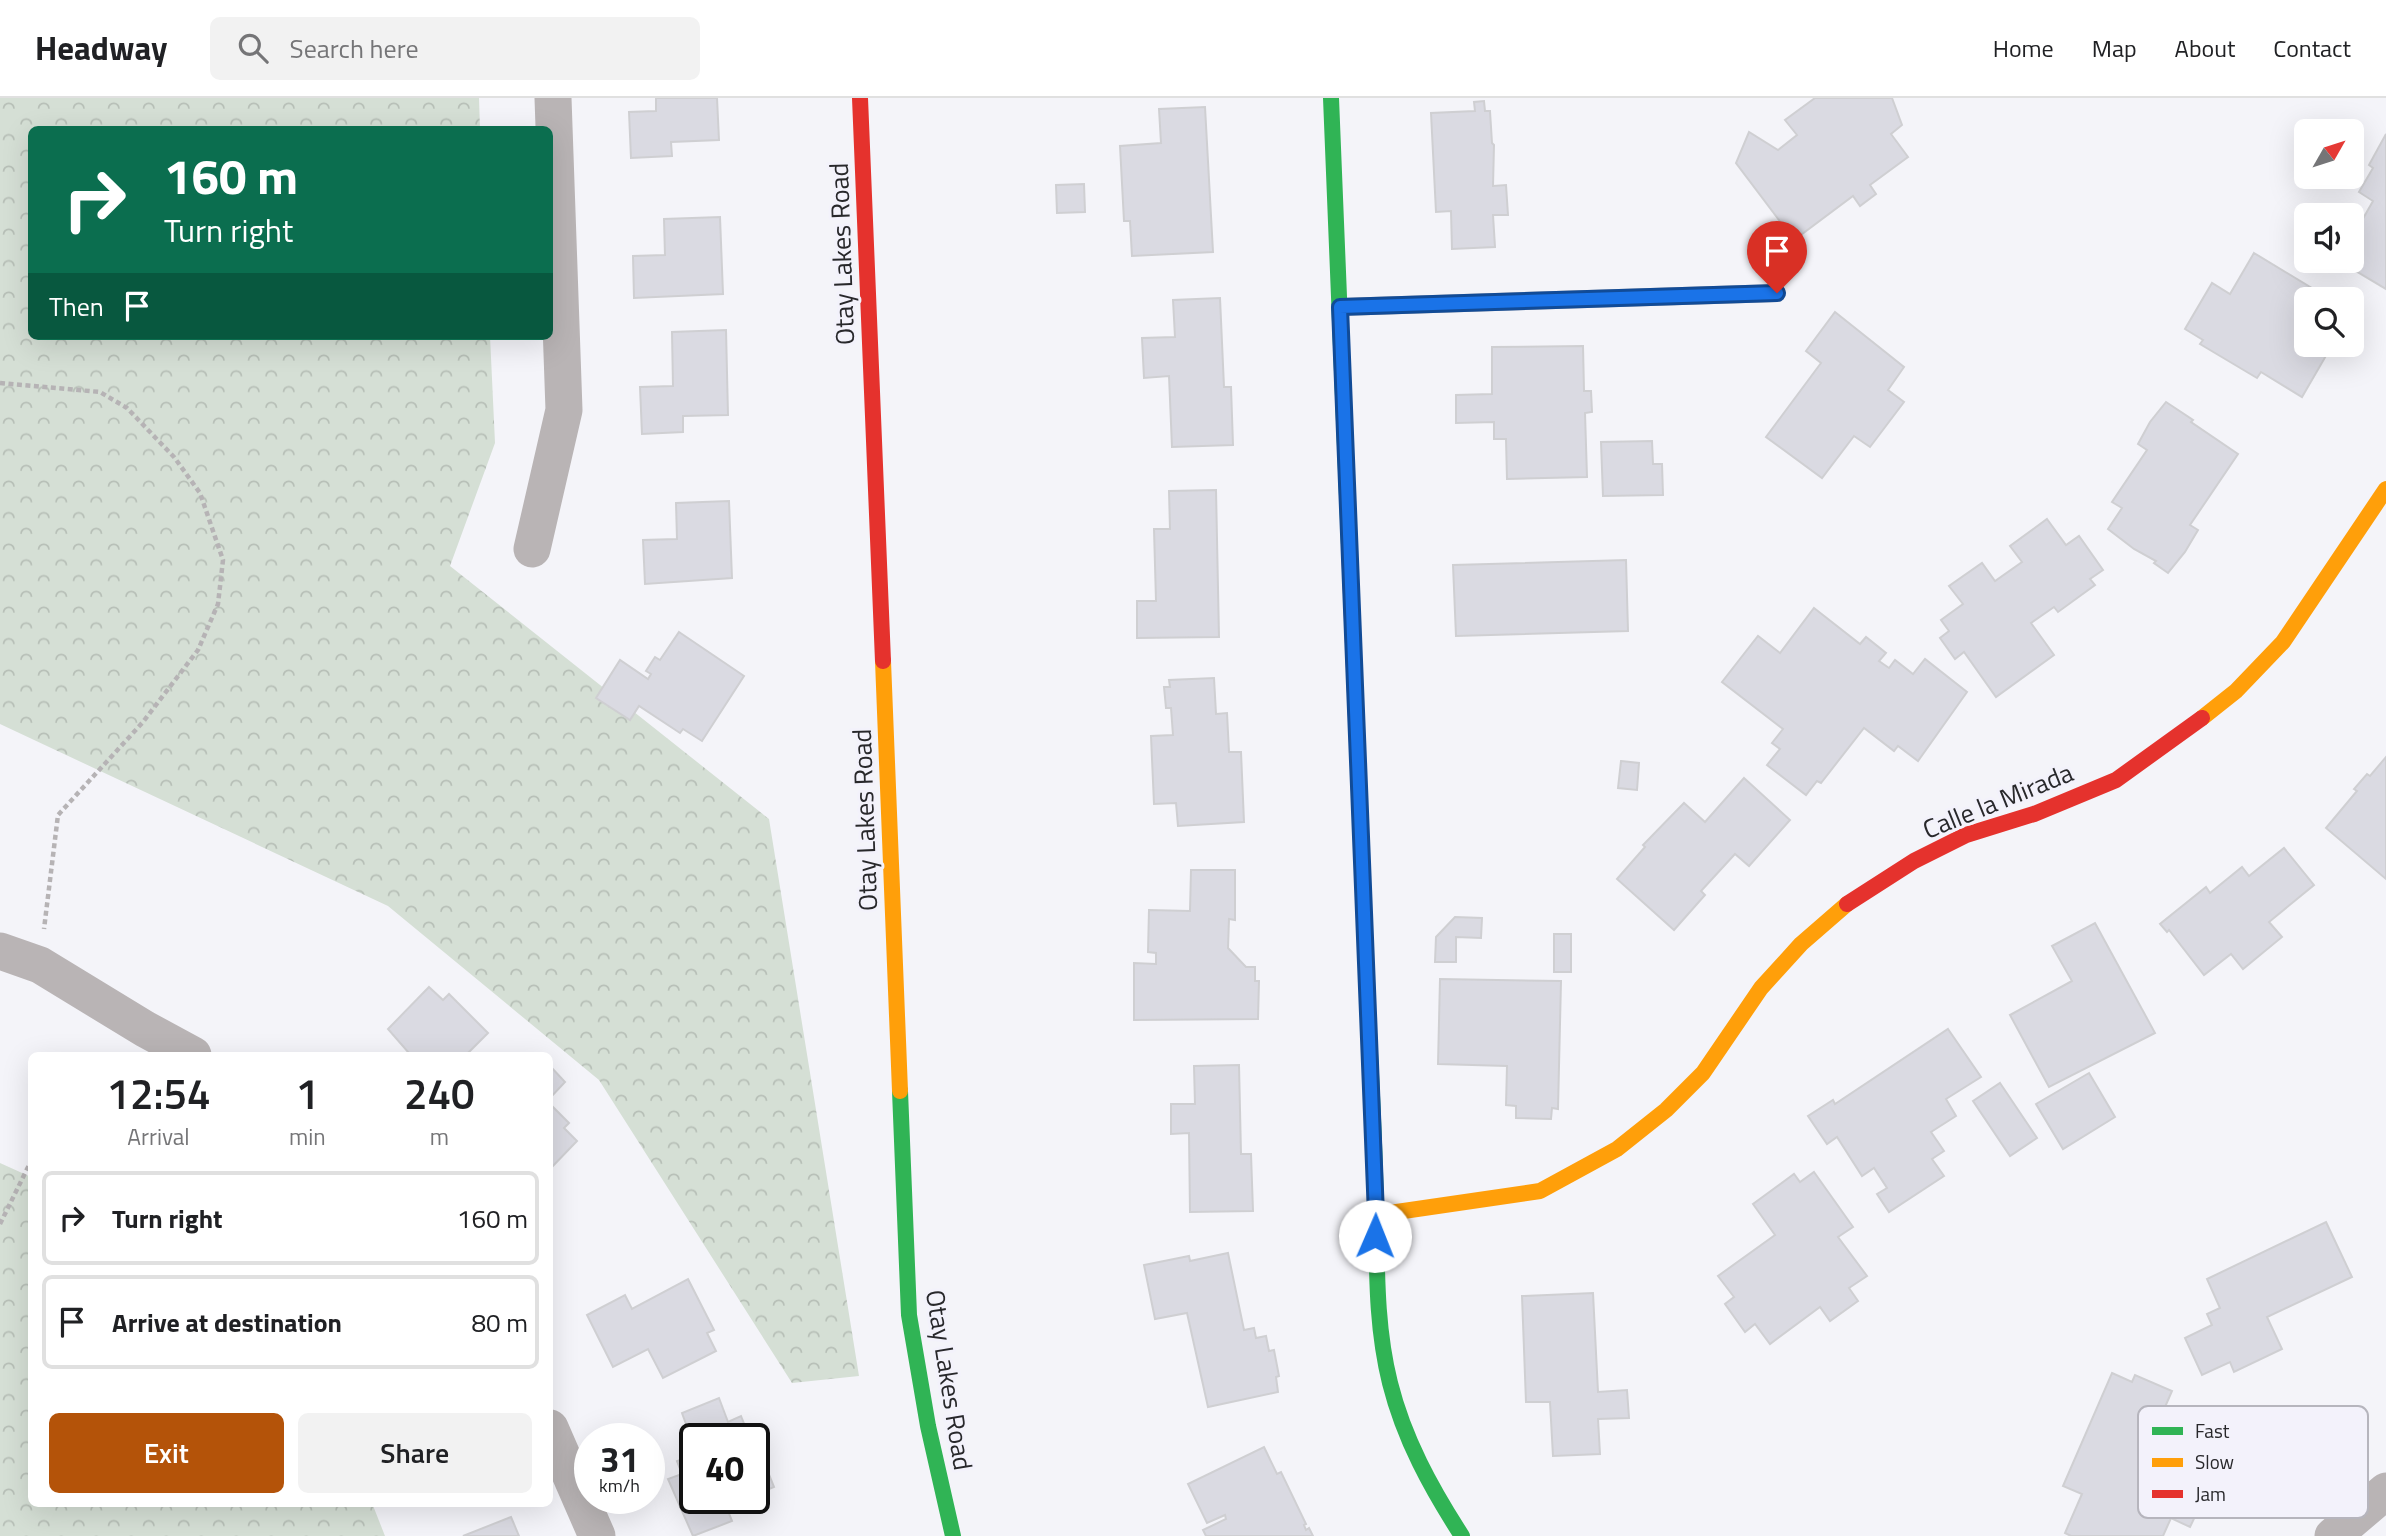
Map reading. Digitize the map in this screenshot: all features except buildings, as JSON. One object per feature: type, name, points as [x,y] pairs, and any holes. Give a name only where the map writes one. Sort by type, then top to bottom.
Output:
[{"type":"street","points":[[532,549],[564,410],[553,98]]},
{"type":"street","name":"Otay Lakes Road","points":[[860,98],[909,1315],[920,1391],[953,1536]]},
{"type":"street","points":[[1331,98],[1376,1215],[1374,1258],[1381,1341],[1398,1414],[1416,1459],[1439,1502],[1462,1536]]},
{"type":"street","name":"Calle la Mirada","points":[[1376,1215],[1540,1191],[1617,1149],[1666,1110],[1703,1073],[1761,988],[1801,944],[1855,897],[1914,861],[1966,835],[2035,814],[2116,780],[2183,733],[2236,691],[2283,642],[2386,489]]},
{"type":"street","points":[[0,951],[40,965],[187,1052]]},
{"type":"street","points":[[553,1435],[597,1536]]},
{"type":"street","points":[[2368,1506],[2386,1491]]},
{"type":"street","points":[[2333,1536],[2354,1518]]},
{"type":"lane","points":[[1340,307],[1777,293]]},
{"type":"path","points":[[0,383],[100,392],[128,408],[174,457],[200,493],[223,560],[218,604],[198,650],[143,722],[58,814],[40,965]]},
{"type":"path","points":[[0,1224],[28,1167]]},
{"type":"green space","points":[[0,98],[479,98],[480,126],[28,126],[28,340],[490,340],[495,443],[450,566],[769,819],[859,1376],[792,1383],[599,1080],[388,906],[0,724]]},
{"type":"green space","points":[[0,1163],[28,1176],[28,1507],[374,1507],[385,1536],[0,1536]]},
{"type":"traffic: fast","points":[[1331,98],[1349,545]]},
{"type":"traffic: fast","points":[[1366,964],[1378,1299],[1385,1362],[1396,1404],[1411,1443],[1429,1481],[1462,1536]]},
{"type":"traffic: fast","points":[[900,1091],[909,1315],[928,1426],[953,1536]]},
{"type":"traffic: slow","points":[[2202,718],[2236,691],[2283,642],[2386,489]]},
{"type":"traffic: slow","points":[[883,661],[900,1091]]},
{"type":"traffic: slow","points":[[1376,1215],[1540,1191],[1617,1149],[1666,1110],[1703,1073],[1761,988],[1801,944],[1847,904]]},
{"type":"traffic: jam","points":[[860,98],[883,661]]},
{"type":"traffic: jam","points":[[1349,545],[1366,964]]},
{"type":"traffic: jam","points":[[1847,904],[1914,861],[1966,835],[2034,814],[2116,780],[2202,718]]},
{"type":"route","points":[[1375,1236],[1340,307],[1777,293]]}]
